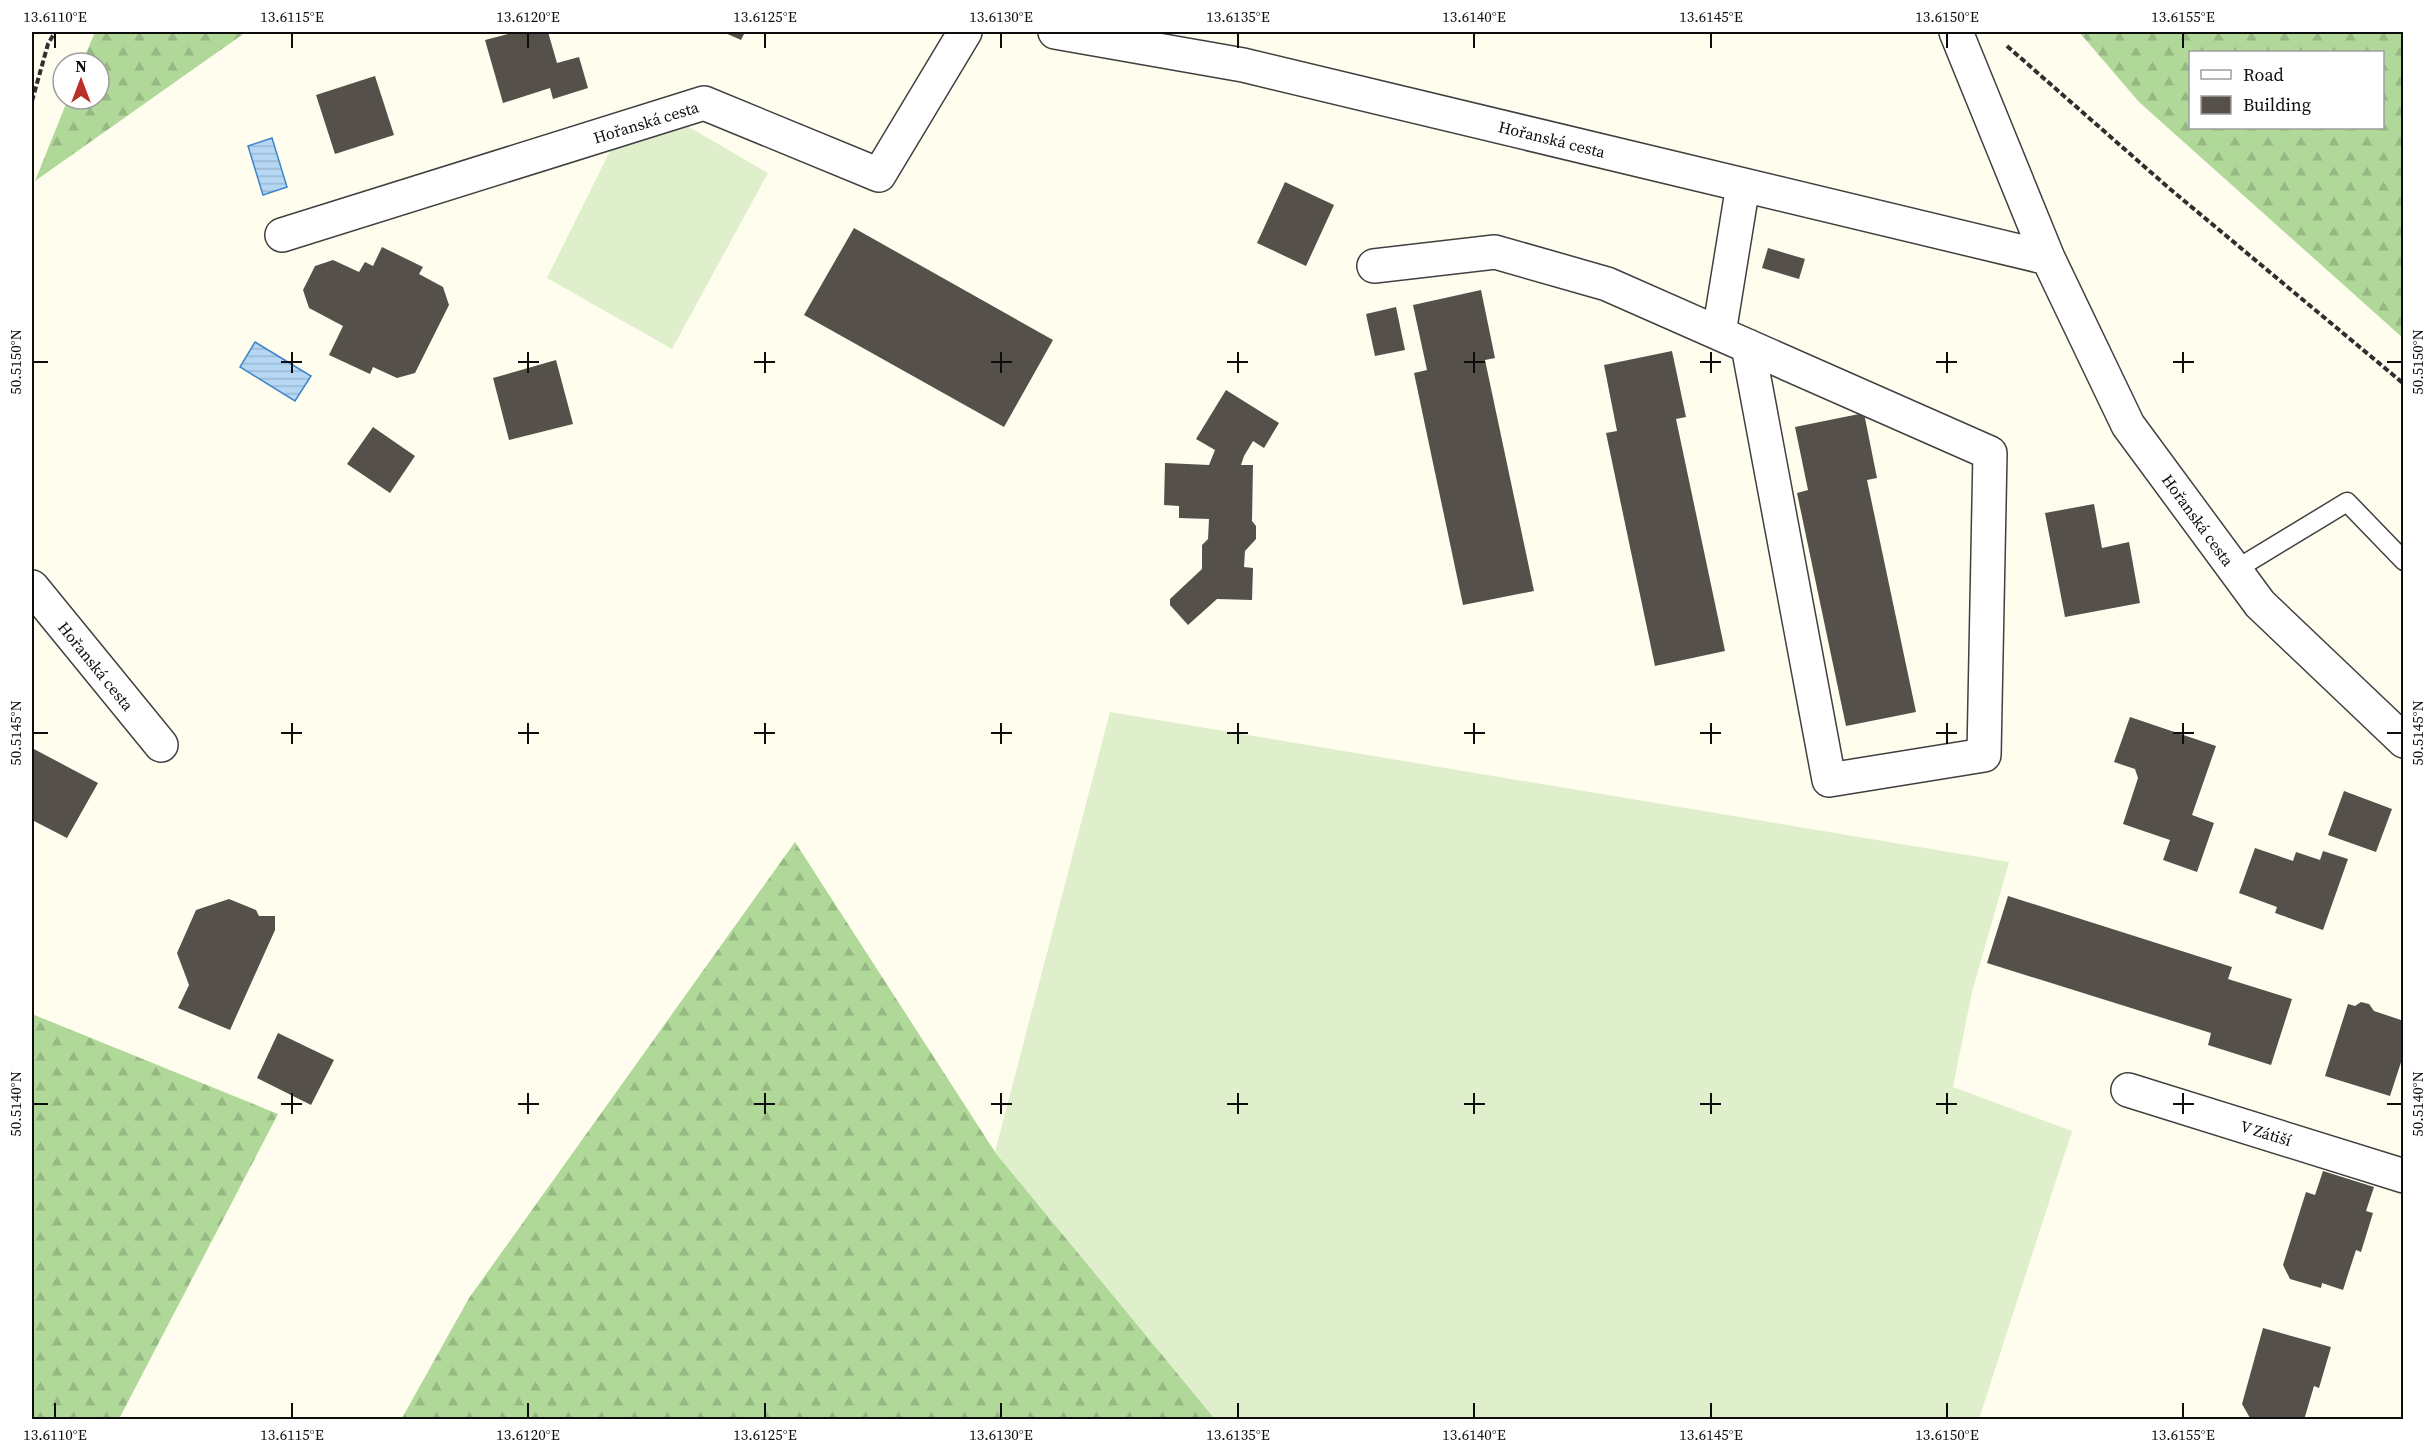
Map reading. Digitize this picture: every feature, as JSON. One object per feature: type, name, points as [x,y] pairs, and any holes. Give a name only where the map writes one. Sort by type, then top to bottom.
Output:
[{"type":"street","name":"Hořanská cesta","points":[[282,235],[704,103],[879,174],[965,32]]},
{"type":"street","name":"Hořanská cesta","points":[[1054,32],[1243,65],[2048,258]]},
{"type":"street","name":"Hořanská cesta","points":[[1956,32],[2048,258],[2128,425],[2260,604],[2403,741]]},
{"type":"street","points":[[1374,266],[1495,252],[1607,284],[1733,340],[1990,453],[1984,755],[1829,780],[1733,340],[1743,185]]},
{"type":"street","name":"Hořanská cesta","points":[[32,587],[161,745]]},
{"type":"street","name":"V Zátiší","points":[[2128,1090],[2403,1176]]},
{"type":"lane","points":[[2235,570],[2347,502],[2403,561]]},
{"type":"path","points":[[32,101],[48,44],[55,32]]},
{"type":"path","points":[[1999,39],[2170,189],[2403,384]]},
{"type":"green space","points":[[95,32],[246,32],[35,181],[63,111],[111,111],[111,51],[87,51]]},
{"type":"green space","points":[[2079,32],[2403,32],[2403,338],[2139,102]]},
{"type":"green space","points":[[677,120],[768,173],[672,349],[547,278],[611,149]]},
{"type":"green space","points":[[1110,712],[2009,862],[1972,992],[1953,1087],[2072,1131],[1979,1419],[1215,1419],[995,1152]]},
{"type":"green space","points":[[795,842],[995,1152],[1215,1419],[401,1420],[469,1298]]},
{"type":"green space","points":[[32,1014],[278,1114],[119,1419],[32,1419]]},
{"type":"water","points":[[272,138],[287,187],[263,195],[248,146]]},
{"type":"water","points":[[255,342],[311,376],[295,401],[240,367]]},
{"type":"building","points":[[516,32],[548,32],[557,63],[579,57],[588,88],[553,99],[550,88],[503,103],[485,40]]},
{"type":"building","points":[[723,32],[745,32],[741,40]]},
{"type":"building","points":[[375,76],[394,135],[335,154],[316,95]]},
{"type":"building","points":[[1285,182],[1334,205],[1306,266],[1257,243]]},
{"type":"building","points":[[854,228],[1053,340],[1004,427],[804,315]]},
{"type":"building","points":[[382,247],[423,267],[419,274],[443,287],[449,305],[415,373],[397,378],[373,367],[370,374],[329,355],[343,326],[309,308],[303,290],[315,266],[333,260],[359,272],[365,262],[373,266]]},
{"type":"building","points":[[1768,248],[1805,259],[1799,279],[1762,268]]},
{"type":"building","points":[[1481,290],[1495,358],[1485,360],[1534,591],[1463,605],[1414,373],[1427,370],[1413,305]]},
{"type":"building","points":[[1396,307],[1405,350],[1375,356],[1366,314]]},
{"type":"building","points":[[1672,351],[1686,417],[1676,419],[1725,651],[1655,666],[1606,433],[1617,431],[1604,365]]},
{"type":"building","points":[[556,360],[573,424],[509,440],[493,378]]},
{"type":"building","points":[[1226,390],[1279,423],[1264,448],[1253,441],[1241,465],[1253,465],[1252,521],[1256,526],[1256,539],[1245,551],[1244,567],[1253,568],[1252,600],[1217,599],[1188,625],[1170,605],[1170,599],[1202,569],[1202,545],[1208,539],[1209,519],[1179,518],[1179,506],[1164,505],[1165,463],[1209,465],[1215,450],[1196,439]]},
{"type":"building","points":[[1864,413],[1877,478],[1867,480],[1916,712],[1846,726],[1797,493],[1808,490],[1795,427]]},
{"type":"building","points":[[373,427],[415,456],[390,493],[347,464]]},
{"type":"building","points":[[2094,504],[2102,548],[2129,542],[2140,603],[2065,617],[2045,513]]},
{"type":"building","points":[[2130,717],[2216,746],[2192,815],[2214,823],[2197,872],[2163,860],[2170,840],[2123,824],[2138,778],[2135,769],[2114,762]]},
{"type":"building","points":[[32,748],[98,783],[67,838],[34,821],[32,826]]},
{"type":"building","points":[[2344,791],[2392,809],[2376,852],[2328,835]]},
{"type":"building","points":[[2255,848],[2293,861],[2296,852],[2320,860],[2323,851],[2348,859],[2323,930],[2275,913],[2277,907],[2239,893]]},
{"type":"building","points":[[2008,896],[2232,967],[2228,979],[2292,999],[2271,1065],[2208,1045],[2211,1033],[1987,963]]},
{"type":"building","points":[[229,899],[256,910],[259,916],[275,916],[275,930],[230,1030],[178,1008],[189,985],[177,953],[196,910]]},
{"type":"building","points":[[2361,1002],[2369,1004],[2374,1011],[2404,1021],[2404,1053],[2390,1096],[2325,1076],[2348,1004],[2355,1006]]},
{"type":"building","points":[[278,1033],[334,1060],[311,1105],[257,1078]]},
{"type":"building","points":[[2323,1171],[2374,1187],[2366,1211],[2373,1213],[2361,1252],[2356,1250],[2343,1290],[2322,1283],[2321,1288],[2290,1279],[2283,1265],[2306,1192],[2315,1195]]},
{"type":"building","points":[[2263,1328],[2331,1347],[2319,1388],[2314,1386],[2304,1420],[2256,1420],[2250,1418],[2242,1404]]}]
